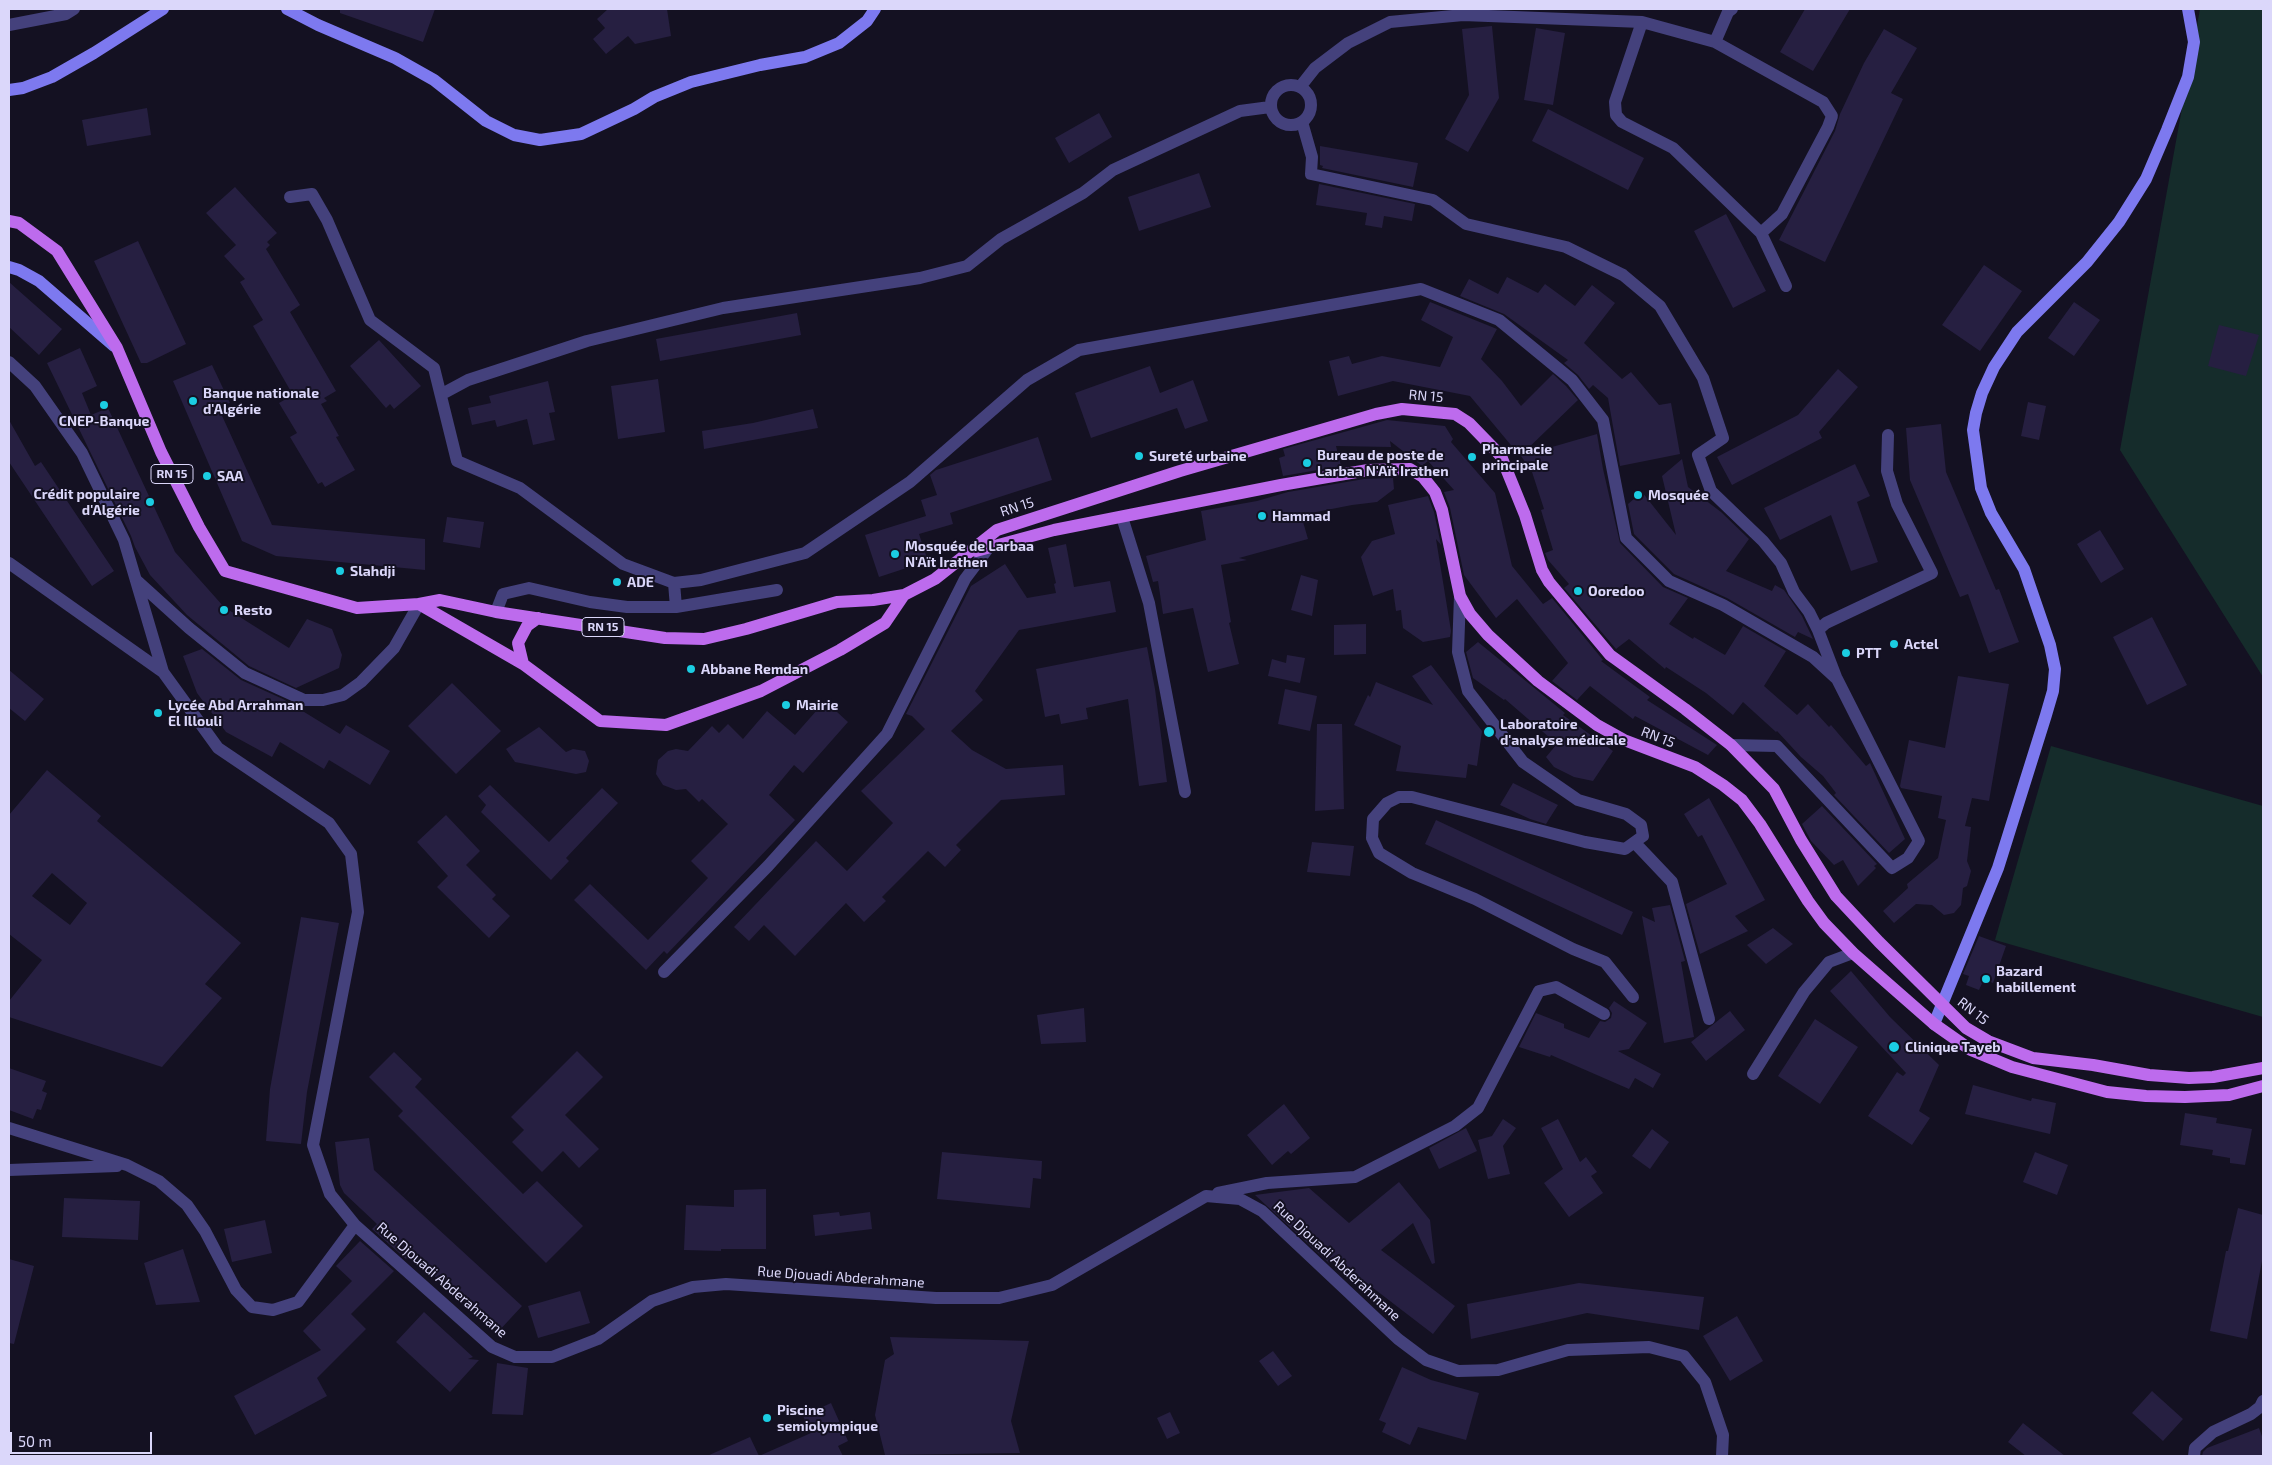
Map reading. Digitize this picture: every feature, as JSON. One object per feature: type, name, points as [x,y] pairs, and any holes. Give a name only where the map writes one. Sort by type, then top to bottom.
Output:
[{"type":"main road","points":[[9,90],[23,88],[52,77],[163,9]]},
{"type":"main road","points":[[287,9],[318,25],[395,58],[434,80],[486,121],[514,135],[540,140],[581,134],[634,109],[654,97],[690,82],[760,65],[805,57],[839,43],[867,21],[875,9]]},
{"type":"main road","points":[[1934,1024],[1998,868],[2046,715],[2053,690],[2055,669],[2050,645],[2024,569],[1991,513],[1981,488],[1973,430],[1976,413],[1982,393],[1994,367],[2017,332],[2087,262],[2119,222],[2146,179],[2188,77],[2194,42],[2188,9]]},
{"type":"main road","name":"RN 15","points":[[9,221],[19,223],[57,252],[117,348],[161,452],[199,527],[225,571],[357,608],[419,604],[440,600],[496,612],[665,638],[704,639],[746,630],[838,602],[873,600],[904,595],[935,579],[997,530],[1180,471],[1349,421],[1402,409],[1455,414],[1469,423],[1501,456],[1525,515],[1542,570],[1604,648],[1610,655],[1731,745],[1774,789],[1801,840],[1836,896],[1879,942],[1966,1028],[1980,1036],[2033,1058],[2182,1078],[2213,1077],[2263,1068]]},
{"type":"main road","points":[[9,267],[19,270],[39,282],[117,348]]},
{"type":"main road","name":"RN 15","points":[[965,556],[990,546],[1054,530],[1281,485],[1368,470],[1393,468],[1410,470],[1423,477],[1435,492],[1442,510],[1460,596],[1470,614],[1488,635],[1538,681],[1597,725],[1624,740],[1695,767],[1723,784],[1742,800],[1760,824],[1824,923],[1853,953],[1934,1024],[1971,1050],[2012,1067],[2107,1092],[2185,1097],[2229,1094],[2263,1086]]},
{"type":"main road","name":"RN 15","points":[[419,604],[523,664],[600,721],[666,725],[761,691],[840,650],[885,623],[904,595]]},
{"type":"main road","points":[[523,664],[518,643],[527,626],[538,618]]},
{"type":"street","points":[[9,25],[66,14],[74,9]]},
{"type":"street","points":[[1716,42],[1728,12],[1732,9]]},
{"type":"street","points":[[1300,87],[1315,68],[1348,43],[1390,22],[1463,16],[1642,22],[1716,42],[1823,102],[1832,116],[1782,214],[1761,233]]},
{"type":"street","points":[[1642,22],[1615,102],[1616,115],[1622,122],[1673,148],[1761,233],[1786,286]]},
{"type":"street","points":[[1288,85],[1300,87],[1310,97],[1310,111],[1302,122],[1288,125],[1282,123],[1272,114],[1271,100],[1277,90],[1288,85]]},
{"type":"street","points":[[442,394],[468,380],[597,339],[723,308],[920,278],[967,266],[1001,239],[1083,193],[1112,170],[1240,110],[1270,107]]},
{"type":"street","points":[[1302,122],[1312,157],[1311,174],[1433,200],[1466,224],[1566,247],[1623,274],[1660,306],[1703,378],[1723,438],[1698,455],[1711,491],[1763,541],[1781,564],[1794,592],[1809,612],[1818,630],[1837,679],[1918,841],[1908,858],[1892,868],[1777,746],[1731,745]]},
{"type":"street","points":[[290,197],[312,194],[327,220],[370,320],[434,368],[442,394],[457,461],[520,488],[623,564],[674,583],[701,580],[805,553],[910,482],[1027,380],[1079,350],[1421,289],[1499,320],[1572,380],[1603,420],[1626,538],[1669,581],[1723,605],[1813,657],[1837,679]]},
{"type":"street","name":"Rue Djouadi Abderahmane","points":[[9,362],[35,386],[82,453],[124,540],[163,672],[218,748],[328,823],[351,854],[358,912],[313,1145],[330,1194],[355,1225],[492,1347],[515,1358],[552,1357],[598,1339],[652,1301],[693,1287],[726,1284],[936,1298],[999,1298],[1052,1285],[1206,1196],[1240,1200],[1262,1211],[1398,1339],[1426,1360],[1458,1371],[1498,1370],[1568,1350],[1649,1347],[1684,1356],[1705,1382],[1723,1435],[1722,1456]]},
{"type":"street","points":[[1818,630],[1826,623],[1932,573],[1897,504],[1887,471],[1888,435]]},
{"type":"street","points":[[1122,517],[1149,603],[1185,792]]},
{"type":"street","points":[[664,972],[768,866],[887,734],[966,579],[990,546]]},
{"type":"street","points":[[9,563],[163,672]]},
{"type":"street","points":[[135,579],[189,628],[244,673],[304,700],[323,700],[343,695],[361,682],[394,648],[419,604]]},
{"type":"street","points":[[674,583],[676,607]]},
{"type":"street","points":[[496,612],[502,594],[529,588],[590,602],[627,607],[676,607],[777,590]]},
{"type":"street","points":[[1460,596],[1458,652],[1468,691],[1523,762],[1578,800],[1626,814],[1641,825],[1643,836],[1625,849],[1585,842],[1412,797],[1399,797],[1387,804],[1373,819],[1372,838],[1379,853],[1412,873],[1475,899],[1573,949],[1606,962],[1633,997]]},
{"type":"street","points":[[1635,843],[1672,882],[1709,1019]]},
{"type":"street","points":[[1753,1074],[1810,985],[1829,962],[1853,953]]},
{"type":"street","points":[[1206,1196],[1267,1183],[1355,1177],[1456,1126],[1478,1108],[1538,991],[1556,987],[1604,1014]]},
{"type":"street","points":[[9,1128],[127,1165],[159,1181],[187,1205],[205,1231],[236,1290],[252,1307],[273,1310],[298,1302],[355,1225]]},
{"type":"street","points":[[9,1170],[127,1165]]},
{"type":"street","points":[[2194,1456],[2195,1448],[2213,1432],[2251,1414],[2260,1407],[2263,1401]]},
{"type":"green space","points":[[2200,9],[2263,9],[2263,677],[2120,450]]},
{"type":"green space","points":[[2051,746],[2263,806],[2263,1017],[1995,940]]},
{"type":"building","points":[[340,9],[435,9],[423,42],[340,13]]},
{"type":"building","points":[[608,9],[667,9],[671,36],[635,44],[628,36],[606,54],[593,39],[605,28],[597,19]]},
{"type":"building","points":[[1805,9],[1850,9],[1813,71],[1780,52]]},
{"type":"building","points":[[1492,26],[1499,98],[1468,152],[1445,139],[1469,95],[1462,29]]},
{"type":"building","points":[[1536,28],[1565,33],[1553,105],[1524,100]]},
{"type":"building","points":[[1884,29],[1917,48],[1891,93],[1903,99],[1825,262],[1779,240],[1835,131],[1840,114],[1864,63]]},
{"type":"building","points":[[147,108],[151,135],[87,146],[82,120]]},
{"type":"building","points":[[1548,109],[1644,158],[1628,190],[1532,141]]},
{"type":"building","points":[[1099,113],[1112,137],[1069,163],[1055,138]]},
{"type":"building","points":[[1320,146],[1418,163],[1413,187],[1322,168],[1323,166],[1320,165]]},
{"type":"building","points":[[1199,173],[1211,207],[1139,231],[1128,197]]},
{"type":"building","points":[[1319,184],[1415,204],[1412,221],[1384,216],[1382,228],[1365,225],[1367,213],[1316,205]]},
{"type":"building","points":[[235,187],[277,233],[267,242],[270,245],[266,249],[300,305],[290,312],[336,391],[324,398],[327,401],[321,404],[339,436],[336,437],[355,470],[325,487],[322,482],[318,484],[290,437],[297,433],[279,403],[293,395],[253,326],[263,320],[240,282],[245,279],[224,256],[236,245],[206,213]]},
{"type":"building","points":[[1726,214],[1766,291],[1733,308],[1694,231]]},
{"type":"building","points":[[138,241],[186,344],[147,363],[141,363],[94,261]]},
{"type":"building","points":[[1984,265],[2022,291],[1980,351],[1942,325]]},
{"type":"building","points":[[1507,277],[1538,293],[1545,284],[1575,306],[1592,285],[1615,303],[1584,343],[1622,379],[1631,372],[1659,405],[1671,403],[1680,454],[1620,466],[1608,398],[1593,385],[1589,389],[1578,375],[1564,363],[1568,360],[1504,314],[1460,296],[1469,279],[1498,294]]},
{"type":"building","points":[[9,282],[62,329],[39,355],[9,327]]},
{"type":"building","points":[[1430,302],[1497,329],[1481,359],[1502,381],[1521,406],[1553,374],[1578,400],[1520,456],[1470,396],[1393,381],[1338,396],[1329,361],[1349,356],[1352,364],[1382,356],[1440,367],[1453,337],[1421,320]]},
{"type":"building","points":[[2074,302],[2100,320],[2074,356],[2048,338]]},
{"type":"building","points":[[797,313],[801,335],[660,361],[656,339]]},
{"type":"building","points":[[2219,325],[2259,335],[2246,376],[2208,366]]},
{"type":"building","points":[[379,340],[421,386],[394,409],[390,404],[386,408],[350,366]]},
{"type":"building","points":[[80,348],[97,386],[82,393],[91,415],[108,408],[175,552],[224,607],[289,648],[307,619],[332,629],[342,655],[339,668],[296,688],[249,666],[187,615],[150,575],[47,363]]},
{"type":"building","points":[[212,365],[230,403],[218,407],[272,525],[425,539],[425,570],[276,556],[242,541],[173,381]]},
{"type":"building","points":[[1150,366],[1160,393],[1193,380],[1208,421],[1185,429],[1177,408],[1091,438],[1075,393]]},
{"type":"building","points":[[1838,369],[1858,387],[1819,432],[1822,438],[1732,485],[1717,457],[1798,415]]},
{"type":"building","points":[[658,379],[665,432],[618,439],[611,386]]},
{"type":"building","points":[[548,381],[555,412],[549,413],[555,440],[533,445],[527,419],[497,427],[495,420],[472,425],[468,408],[491,403],[489,396]]},
{"type":"building","points":[[2028,402],[2046,406],[2039,440],[2021,436]]},
{"type":"building","points":[[813,409],[818,428],[704,449],[702,431],[753,423]]},
{"type":"building","points":[[9,420],[35,466],[41,462],[114,571],[92,586],[9,462]]},
{"type":"building","points":[[1387,420],[1445,426],[1453,439],[1451,442],[1495,493],[1512,566],[1543,604],[1552,598],[1603,660],[1601,661],[1650,697],[1647,700],[1717,745],[1708,755],[1635,716],[1633,719],[1590,686],[1577,700],[1552,681],[1568,663],[1517,599],[1496,618],[1464,575],[1450,508],[1444,492],[1454,490],[1428,461],[1422,466],[1390,441],[1391,447],[1336,446],[1341,466],[1283,476],[1279,458],[1285,456],[1283,449]]},
{"type":"building","points":[[1941,424],[1946,472],[1996,590],[1999,589],[2019,642],[1989,653],[1968,594],[1960,597],[1910,480],[1906,428]]},
{"type":"building","points":[[1597,434],[1620,543],[1663,587],[1688,598],[1669,624],[1725,655],[1743,626],[1786,651],[1764,686],[1797,715],[1808,704],[1829,727],[1831,725],[1866,766],[1870,763],[1905,839],[1889,853],[1834,795],[1836,793],[1823,776],[1801,757],[1777,731],[1743,702],[1733,715],[1706,693],[1666,667],[1665,669],[1629,639],[1616,649],[1564,588],[1569,584],[1548,560],[1545,553],[1553,550],[1541,510],[1544,509],[1532,472],[1521,456]]},
{"type":"building","points":[[1038,437],[1052,480],[950,513],[953,524],[919,534],[928,561],[879,577],[865,535],[926,516],[921,500],[937,495],[930,475],[936,470]]},
{"type":"building","points":[[1682,459],[1688,487],[1721,512],[1749,539],[1726,571],[1772,591],[1775,585],[1784,590],[1802,616],[1813,639],[1798,632],[1795,637],[1727,598],[1674,574],[1634,534],[1628,504],[1642,492],[1676,535],[1662,476]]},
{"type":"building","points":[[1855,464],[1870,496],[1857,502],[1878,562],[1851,571],[1831,515],[1780,540],[1764,508]]},
{"type":"building","points":[[1393,478],[1394,489],[1377,502],[1301,515],[1308,539],[1239,558],[1247,560],[1221,565],[1231,622],[1229,623],[1239,664],[1208,672],[1193,608],[1163,614],[1158,581],[1153,582],[1146,556],[1206,540],[1201,511],[1257,501],[1288,492],[1364,479]]},
{"type":"building","points":[[1428,496],[1434,512],[1441,545],[1436,539],[1451,631],[1450,637],[1423,642],[1403,628],[1401,610],[1396,611],[1393,589],[1373,596],[1361,557],[1372,541],[1395,534],[1388,505]]},
{"type":"building","points":[[447,517],[484,522],[480,548],[443,542]]},
{"type":"building","points":[[2100,530],[2124,569],[2101,583],[2077,544]]},
{"type":"building","points":[[1066,544],[1074,587],[1110,581],[1116,612],[1019,630],[975,691],[983,700],[951,731],[972,750],[1006,769],[1063,765],[1065,795],[1001,800],[956,845],[961,850],[945,867],[928,851],[882,897],[886,901],[864,922],[846,903],[795,956],[764,925],[749,941],[734,927],[816,841],[847,871],[893,823],[861,791],[925,729],[912,716],[906,714],[971,586],[1005,564],[1027,598],[1056,593],[1054,584],[1056,583],[1048,548]]},
{"type":"building","points":[[1301,575],[1318,580],[1312,616],[1291,610]]},
{"type":"building","points":[[2152,617],[2187,685],[2147,705],[2113,637]]},
{"type":"building","points":[[1366,624],[1366,654],[1334,655],[1334,625]]},
{"type":"building","points":[[1478,642],[1565,713],[1563,715],[1613,751],[1593,781],[1574,777],[1554,767],[1546,757],[1557,744],[1505,699],[1473,678],[1466,652]]},
{"type":"building","points":[[1147,647],[1155,689],[1167,782],[1139,786],[1128,699],[1086,708],[1088,719],[1061,724],[1059,714],[1045,717],[1036,669]]},
{"type":"building","points":[[202,649],[241,680],[283,699],[340,734],[346,725],[390,751],[370,785],[329,760],[324,769],[280,742],[272,757],[226,732],[197,693],[183,656]]},
{"type":"building","points":[[1287,655],[1305,658],[1300,683],[1268,676],[1272,659],[1286,663]]},
{"type":"building","points":[[1431,665],[1482,731],[1477,766],[1468,764],[1466,778],[1396,771],[1401,746],[1354,725],[1376,682],[1433,705],[1412,676]]},
{"type":"building","points":[[9,670],[44,699],[25,721],[9,708]]},
{"type":"building","points":[[1958,676],[2009,684],[1989,801],[1972,798],[1965,826],[1971,827],[1967,861],[1971,871],[1967,886],[1963,888],[1961,905],[1954,913],[1944,915],[1932,905],[1916,904],[1894,923],[1883,911],[1908,888],[1907,884],[1938,858],[1946,820],[1938,818],[1942,796],[1901,788],[1900,786],[1909,740],[1945,748]]},
{"type":"building","points":[[452,683],[501,731],[456,774],[408,726]]},
{"type":"building","points":[[1285,689],[1317,696],[1310,731],[1278,724]]},
{"type":"building","points":[[825,701],[848,722],[803,773],[794,765],[769,795],[795,820],[667,954],[664,951],[646,970],[574,900],[590,884],[648,940],[708,878],[691,861],[728,824],[702,799],[699,802],[686,789],[676,790],[663,785],[656,774],[658,760],[668,751],[676,749],[688,751],[712,726],[719,733],[728,724],[743,739],[767,711],[795,735]]},
{"type":"building","points":[[1317,724],[1342,724],[1344,809],[1315,811]]},
{"type":"building","points":[[539,727],[566,752],[573,749],[585,751],[589,761],[586,772],[576,774],[515,762],[506,749]]},
{"type":"building","points":[[47,770],[101,816],[97,821],[241,943],[205,984],[222,998],[162,1067],[9,1017],[9,1001],[42,960],[9,934],[9,815]],"holes":[[[52,873],[87,903],[70,925],[32,896]]]},
{"type":"building","points":[[1513,783],[1558,805],[1546,824],[1500,805]]},
{"type":"building","points":[[490,785],[549,842],[602,788],[618,803],[566,858],[569,861],[551,880],[481,812],[486,805],[478,796]]},
{"type":"building","points":[[1709,798],[1765,900],[1735,916],[1748,931],[1700,954],[1686,904],[1727,884],[1702,835],[1698,837],[1684,814]]},
{"type":"building","points":[[1822,806],[1877,864],[1874,866],[1876,868],[1858,886],[1843,860],[1834,865],[1811,841],[1802,824]]},
{"type":"building","points":[[446,815],[480,851],[466,865],[496,895],[492,899],[510,916],[489,938],[437,887],[448,876],[417,842]]},
{"type":"building","points":[[1436,820],[1633,912],[1622,935],[1425,844]]},
{"type":"building","points":[[1312,842],[1354,846],[1350,876],[1307,872]]},
{"type":"building","points":[[1670,905],[1685,961],[1681,962],[1694,1037],[1664,1043],[1642,916],[1655,922],[1652,908]]},
{"type":"building","points":[[301,917],[339,923],[307,1092],[301,1144],[266,1141],[270,1089]]},
{"type":"building","points":[[1773,928],[1793,944],[1766,964],[1747,945]]},
{"type":"building","points":[[1979,936],[2006,946],[1993,983],[1984,979],[1979,990],[1966,985],[1969,976],[1963,974]]},
{"type":"building","points":[[1851,971],[1890,1017],[1939,1065],[1919,1111],[1930,1118],[1912,1145],[1868,1116],[1897,1072],[1903,1076],[1906,1073],[1830,991]]},
{"type":"building","points":[[1614,1001],[1647,1023],[1629,1049],[1618,1051],[1661,1074],[1653,1088],[1635,1078],[1629,1089],[1551,1055],[1550,1057],[1519,1047],[1536,1013],[1564,1024],[1564,1028],[1589,1038],[1600,1021],[1605,1022],[1611,1018],[1612,1013],[1609,1008]]},
{"type":"building","points":[[1084,1008],[1086,1042],[1041,1044],[1037,1015]]},
{"type":"building","points":[[1730,1011],[1745,1030],[1706,1061],[1691,1042]]},
{"type":"building","points":[[1815,1019],[1858,1047],[1820,1104],[1778,1076]]},
{"type":"building","points":[[577,1051],[603,1077],[565,1115],[599,1149],[579,1168],[563,1151],[542,1172],[512,1142],[524,1130],[511,1117]]},
{"type":"building","points":[[394,1052],[422,1079],[415,1087],[523,1194],[537,1181],[583,1226],[546,1263],[398,1116],[403,1111],[369,1077]]},
{"type":"building","points":[[9,1068],[46,1081],[42,1091],[47,1093],[41,1110],[37,1109],[33,1119],[9,1110]]},
{"type":"building","points":[[1973,1085],[2031,1101],[2032,1098],[2056,1103],[2050,1134],[1965,1114]]},
{"type":"building","points":[[1284,1104],[1310,1138],[1291,1154],[1288,1151],[1272,1165],[1247,1135]]},
{"type":"building","points":[[2185,1113],[2217,1118],[2216,1123],[2252,1129],[2245,1165],[2230,1163],[2230,1158],[2212,1155],[2213,1150],[2180,1145]]},
{"type":"building","points":[[1503,1119],[1516,1128],[1503,1146],[1510,1174],[1488,1179],[1478,1140],[1492,1136]]},
{"type":"building","points":[[1558,1119],[1580,1162],[1586,1157],[1597,1172],[1591,1176],[1603,1193],[1569,1217],[1544,1183],[1563,1169],[1541,1128]]},
{"type":"building","points":[[1466,1128],[1477,1151],[1439,1169],[1429,1148]]},
{"type":"building","points":[[1652,1129],[1669,1142],[1650,1169],[1632,1156]]},
{"type":"building","points":[[369,1138],[374,1170],[522,1306],[497,1333],[410,1254],[406,1259],[372,1229],[377,1224],[344,1193],[340,1185],[335,1142]]},
{"type":"building","points":[[942,1152],[1042,1161],[1041,1179],[1033,1178],[1030,1208],[937,1199]]},
{"type":"building","points":[[2035,1152],[2068,1165],[2057,1195],[2023,1182]]},
{"type":"building","points":[[1399,1182],[1430,1220],[1435,1263],[1432,1264],[1413,1223],[1381,1250],[1455,1306],[1433,1334],[1334,1258],[1329,1263],[1255,1195],[1309,1188],[1349,1223]]},
{"type":"building","points":[[766,1189],[766,1249],[684,1250],[686,1205],[734,1207],[734,1190]]},
{"type":"building","points":[[64,1198],[140,1201],[138,1240],[62,1237]]},
{"type":"building","points":[[2238,1208],[2263,1215],[2263,1256],[2247,1339],[2210,1331],[2226,1251],[2228,1251]]},
{"type":"building","points":[[839,1212],[840,1216],[870,1212],[872,1229],[815,1236],[813,1215]]},
{"type":"building","points":[[265,1220],[272,1253],[232,1262],[224,1229]]},
{"type":"building","points":[[360,1241],[394,1271],[351,1314],[366,1329],[317,1378],[327,1396],[255,1435],[234,1396],[321,1350],[303,1331],[352,1281],[336,1266]]},
{"type":"building","points":[[183,1249],[200,1302],[156,1305],[144,1263]]},
{"type":"building","points":[[9,1259],[34,1266],[14,1344],[9,1343]]},
{"type":"building","points":[[1579,1283],[1704,1297],[1699,1330],[1587,1313],[1471,1339],[1467,1304]]},
{"type":"building","points":[[580,1291],[590,1323],[538,1338],[528,1306]]},
{"type":"building","points":[[424,1312],[473,1357],[468,1359],[479,1360],[450,1392],[396,1342]]},
{"type":"building","points":[[1737,1316],[1763,1361],[1730,1381],[1703,1336]]},
{"type":"building","points":[[890,1337],[1029,1341],[1011,1421],[1020,1453],[885,1455],[875,1415],[885,1360],[894,1354]]},
{"type":"building","points":[[1273,1351],[1292,1376],[1278,1386],[1259,1361]]},
{"type":"building","points":[[497,1363],[528,1368],[523,1415],[492,1414]]},
{"type":"building","points":[[1402,1367],[1431,1380],[1479,1393],[1466,1440],[1418,1427],[1410,1445],[1382,1432],[1386,1423],[1379,1420]]},
{"type":"building","points":[[2152,1391],[2183,1419],[2163,1441],[2132,1413]]},
{"type":"building","points":[[831,1403],[848,1441],[838,1446],[843,1456],[759,1456],[811,1433],[803,1416]]},
{"type":"building","points":[[1170,1412],[1180,1433],[1167,1439],[1157,1418]]},
{"type":"building","points":[[2023,1423],[2065,1456],[2026,1456],[2008,1442]]},
{"type":"building","points":[[2259,1428],[2263,1439],[2263,1456],[2202,1456],[2207,1448]]},
{"type":"building","points":[[750,1437],[759,1456],[707,1456]]},
{"type":"place","name":"Banque nationale d'Algérie","points":[[193,401]]},
{"type":"place","name":"CNEP-Banque","points":[[104,405]]},
{"type":"place","name":"Sureté urbaine","points":[[1139,456]]},
{"type":"place","name":"Pharmacie principale","points":[[1472,457]]},
{"type":"place","name":"Bureau de poste de Larbaa N'Aït Irathen","points":[[1307,463]]},
{"type":"place","name":"SAA","points":[[207,476]]},
{"type":"place","name":"Mosquée","points":[[1638,495]]},
{"type":"place","name":"Crédit populaire d'Algérie","points":[[150,502]]},
{"type":"place","name":"Hammad","points":[[1262,516]]},
{"type":"place","name":"Mosquée de Larbaa N'Aït Irathen","points":[[895,554]]},
{"type":"place","name":"Slahdji","points":[[340,571]]},
{"type":"place","name":"ADE","points":[[617,582]]},
{"type":"place","name":"Ooredoo","points":[[1578,591]]},
{"type":"place","name":"Resto","points":[[224,610]]},
{"type":"place","name":"Actel","points":[[1894,644]]},
{"type":"place","name":"PTT","points":[[1846,653]]},
{"type":"place","name":"Abbane Remdan","points":[[691,669]]},
{"type":"place","name":"Mairie","points":[[786,705]]},
{"type":"place","name":"Lycée Abd Arrahman El Illouli","points":[[158,713]]},
{"type":"place","name":"Laboratoire d'analyse médicale","points":[[1489,732]]},
{"type":"place","name":"Bazard habillement","points":[[1986,979]]},
{"type":"place","name":"Clinique Tayeb","points":[[1894,1047]]},
{"type":"place","name":"Piscine semiolympique","points":[[767,1418]]}]
